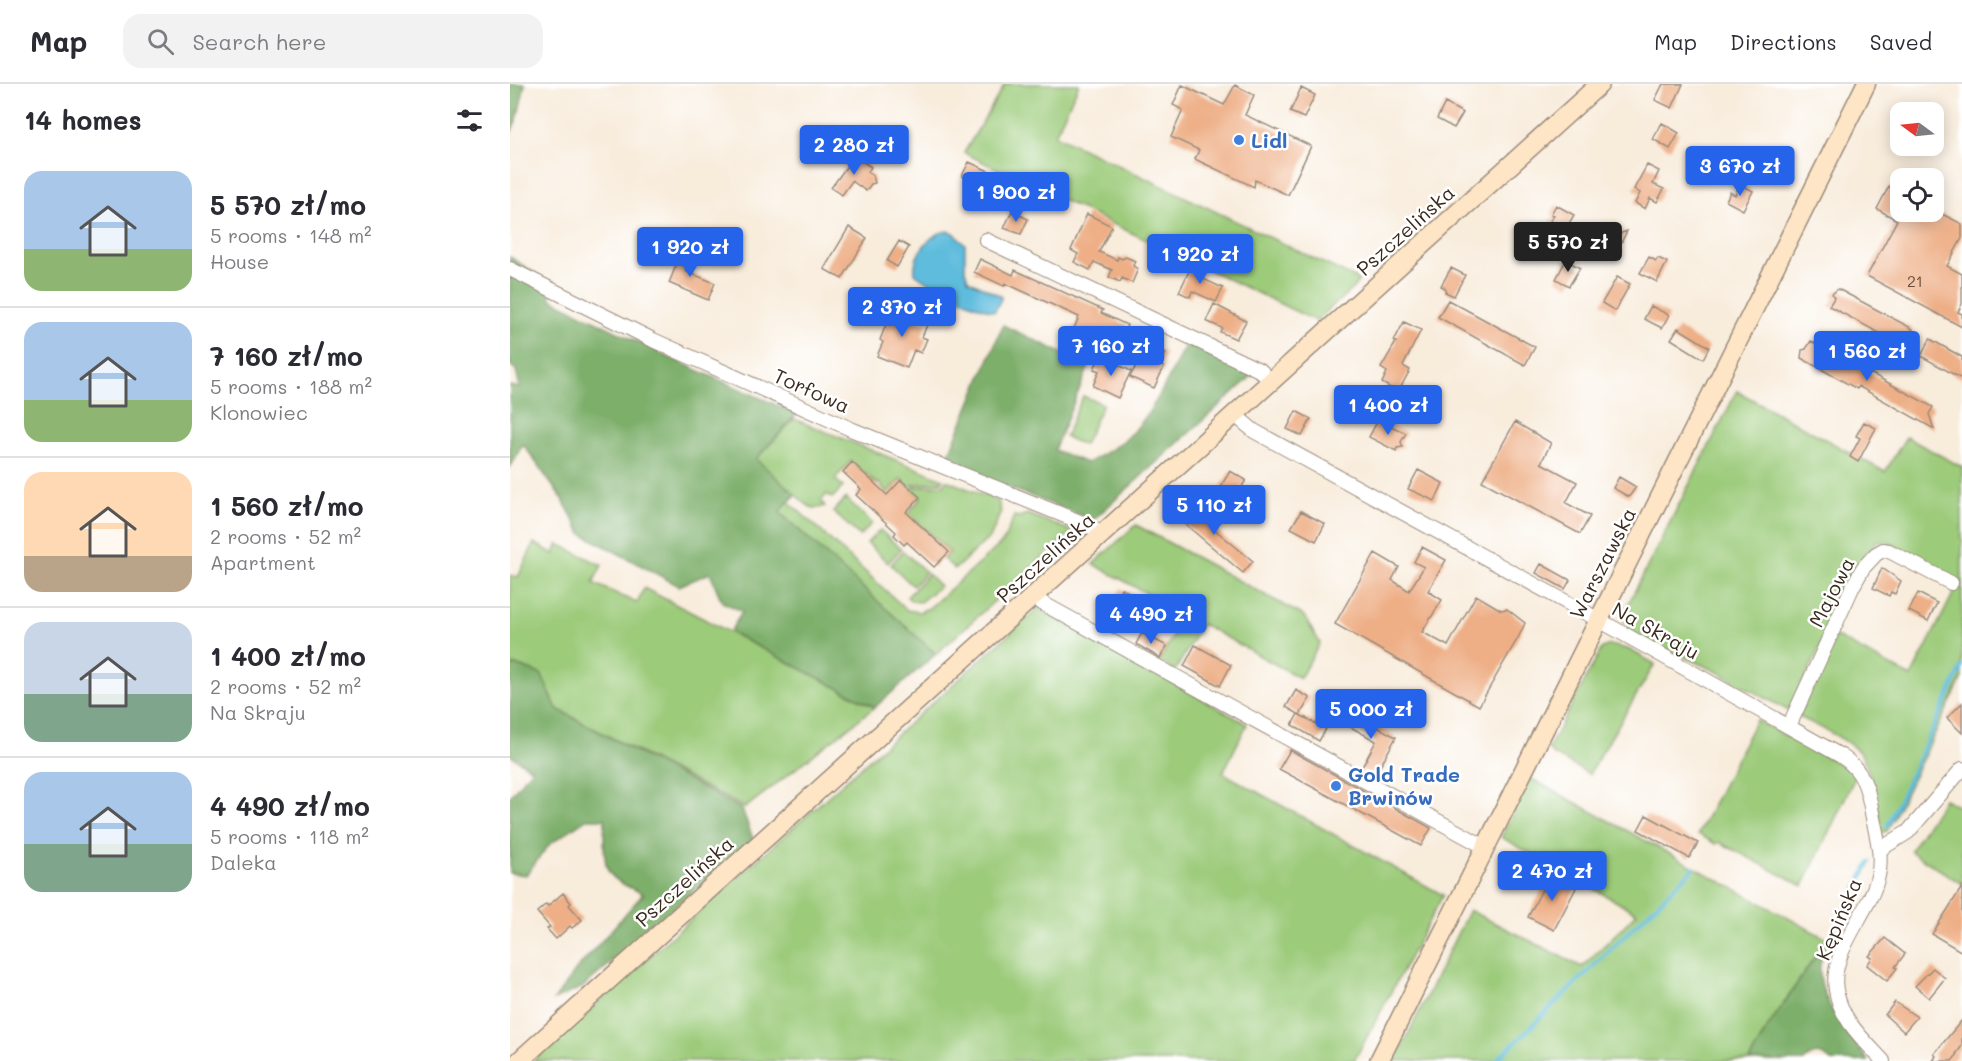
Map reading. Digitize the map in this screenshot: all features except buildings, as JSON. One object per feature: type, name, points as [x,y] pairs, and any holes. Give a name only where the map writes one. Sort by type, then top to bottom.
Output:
[{"type":"main road","name":"Pszczelińska","points":[[519,1061],[1600,84]]},
{"type":"main road","name":"Warszawska","points":[[1378,1061],[1866,84]]},
{"type":"street","points":[[986,240],[1259,370],[1271,382]]},
{"type":"street","name":"Torfowa","points":[[510,269],[653,340],[854,430],[1090,526],[1102,535]]},
{"type":"street","name":"Na Skraju","points":[[1235,415],[1254,431],[1599,620],[1848,760],[1862,774],[1867,787],[1879,850]]},
{"type":"street","name":"Majowa","points":[[1789,726],[1852,588],[1869,560],[1883,550],[1889,551],[1952,583]]},
{"type":"street","points":[[1033,598],[1485,847]]},
{"type":"street","points":[[1879,850],[1908,832],[1962,769]]},
{"type":"street","name":"Kępińska","points":[[1879,850],[1876,881],[1841,955],[1835,989],[1843,1015],[1883,1061]]},
{"type":"green space","points":[[510,84],[525,84],[518,116],[510,135]]},
{"type":"green space","points":[[1005,84],[1079,84],[1055,135],[1359,280],[1316,321],[964,153]]},
{"type":"green space","points":[[510,257],[548,282],[551,299],[672,359],[797,414],[756,459],[795,494],[779,512],[936,654],[875,707],[730,632],[742,611],[722,602],[710,573],[679,586],[582,534],[562,499],[523,444],[510,467],[510,386],[520,388],[516,370],[510,365]]},
{"type":"green space","points":[[1003,325],[1089,366],[1054,450],[1087,463],[1118,445],[1136,429],[1160,394],[1186,343],[1253,375],[1093,520],[945,463]]},
{"type":"green space","points":[[1737,391],[1885,472],[1906,437],[1962,467],[1962,678],[1887,831],[1882,832],[1867,766],[1859,752],[1838,736],[1798,716],[1835,636],[1911,677],[1954,592],[1955,580],[1888,542],[1877,541],[1866,554],[1789,711],[1716,671],[1638,637],[1626,629],[1628,625],[1621,618]]},
{"type":"green space","points":[[1083,396],[1103,404],[1084,445],[1065,437]]},
{"type":"green space","points":[[794,419],[943,479],[942,482],[910,487],[901,479],[887,493],[879,483],[877,484],[851,461],[835,479],[843,487],[832,498],[827,494],[821,501],[825,506],[812,508],[796,495],[789,502],[907,610],[919,612],[929,608],[1003,542],[1014,516],[1028,514],[1072,531],[936,654],[779,512],[756,459]]},
{"type":"green space","points":[[946,480],[998,501],[1001,511],[991,536],[955,569],[943,559],[950,552],[908,513],[921,498],[912,489],[914,487],[944,485]]},
{"type":"green space","points":[[846,498],[872,523],[860,536],[833,512]]},
{"type":"green space","points":[[1136,525],[1304,616],[1320,643],[1300,678],[1202,624],[1175,671],[1159,661],[1185,614],[1093,564]]},
{"type":"green space","points":[[880,530],[901,549],[888,563],[867,543]]},
{"type":"green space","points":[[534,543],[554,554],[558,544],[602,565],[593,583],[637,603],[644,588],[875,707],[745,808],[557,709],[541,674],[516,665],[510,667],[510,575],[518,577]]},
{"type":"green space","points":[[903,551],[926,572],[913,586],[891,565]]},
{"type":"green space","points":[[928,574],[940,586],[920,602],[912,601],[907,597]]},
{"type":"green space","points":[[1038,608],[1247,724],[1223,773],[1443,895],[1354,1061],[533,1061]]},
{"type":"green space","points":[[1610,645],[1628,649],[1655,664],[1589,774],[1554,755],[1548,749],[1602,648]]},
{"type":"green space","points":[[515,665],[541,674],[557,709],[742,809],[753,839],[583,987],[554,1000],[576,970],[643,894],[620,882],[609,872],[604,853],[605,819],[586,819],[549,845],[526,875],[510,873],[510,796],[532,769],[510,755],[510,667]]},
{"type":"green space","points":[[1756,720],[1857,773],[1803,886],[1719,842],[1716,844],[1698,834]]},
{"type":"green space","points":[[1530,778],[1827,939],[1768,1027],[1749,1061],[1395,1061],[1469,910],[1582,967],[1637,913],[1501,837]]},
{"type":"green space","points":[[1944,799],[1962,808],[1962,884],[1910,851]]},
{"type":"green space","points":[[1827,939],[1820,966],[1823,991],[1844,1029],[1868,1061],[1831,1061],[1817,1054],[1804,1061],[1749,1061],[1768,1027]]},
{"type":"water","points":[[949,231],[965,244],[965,270],[968,280],[1001,296],[995,311],[954,295],[915,273],[917,259],[924,245],[936,235]]},
{"type":"waterway","points":[[1887,826],[1962,667]]},
{"type":"waterway","points":[[1848,904],[1870,862]]},
{"type":"waterway","points":[[1496,1061],[1694,868]]},
{"type":"place","name":"Lidl","points":[[1239,140]]},
{"type":"place","name":"Gold Trade Brwinów","points":[[1336,786]]}]
